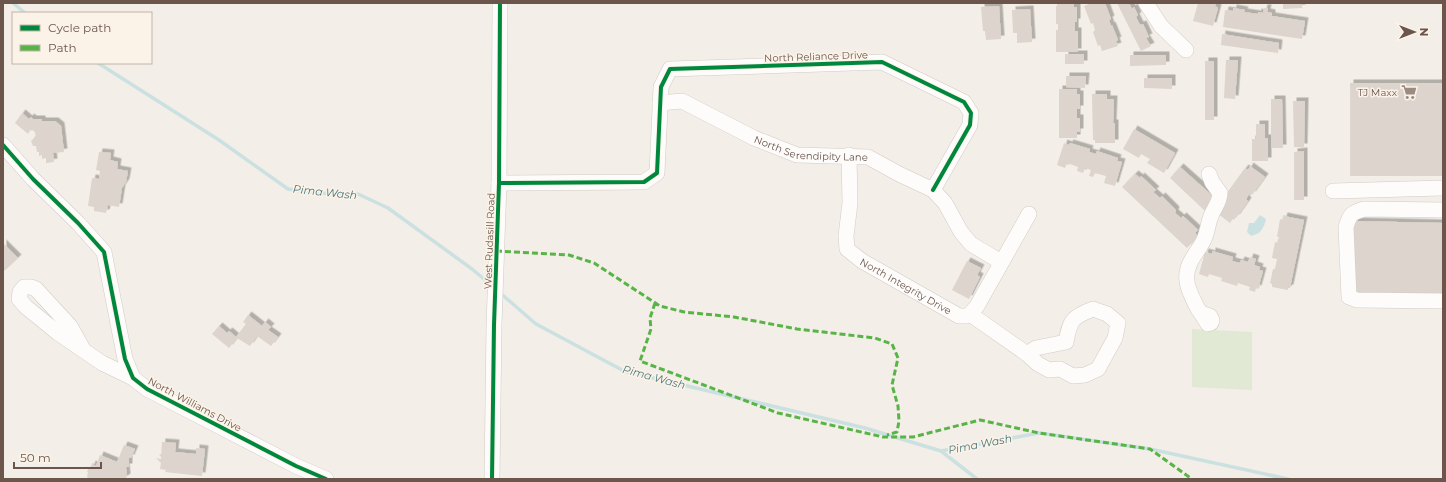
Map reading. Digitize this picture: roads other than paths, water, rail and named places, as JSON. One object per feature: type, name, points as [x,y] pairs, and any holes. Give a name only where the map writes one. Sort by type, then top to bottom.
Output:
[{"type":"street","name":"West Rudasill Road","points":[[492,479],[494,325],[499,183],[500,3]]},
{"type":"street","points":[[1146,3],[1161,26],[1186,50]]},
{"type":"street","name":"North Reliance Drive","points":[[660,102],[662,87],[670,69],[882,62],[964,102],[971,113],[970,125],[933,190]]},
{"type":"street","name":"North Serendipity Lane","points":[[660,102],[682,101],[754,138],[797,155],[868,157],[933,190],[945,203],[961,232],[971,244],[1001,262]]},
{"type":"street","points":[[499,183],[644,182],[657,173],[660,102]]},
{"type":"street","points":[[3,145],[33,179],[78,223],[104,252],[125,359],[133,378]]},
{"type":"street","name":"North Integrity Drive","points":[[849,156],[850,203],[846,236],[847,249],[862,261],[959,316],[968,316],[970,314]]},
{"type":"street","points":[[1201,313],[1190,295],[1186,277],[1190,262],[1205,237],[1210,219],[1220,198],[1220,193],[1212,182],[1209,174]]},
{"type":"street","points":[[1333,191],[1443,188]]},
{"type":"street","points":[[1443,210],[1364,209],[1354,212],[1349,216],[1346,227],[1347,292],[1349,298],[1357,300],[1443,301]]},
{"type":"street","points":[[1028,354],[1036,348],[1066,342],[1069,325],[1079,314],[1093,309],[1107,314],[1118,323],[1115,338],[1098,369],[1085,375],[1073,376],[1060,369],[1049,370],[1038,364],[1028,354],[970,314],[977,306],[1029,214]]},
{"type":"street","name":"North Williams Drive","points":[[84,351],[102,363],[133,378],[147,389],[296,466],[326,479]]},
{"type":"waterway","name":"Pima Wash","points":[[13,3],[24,12]]},
{"type":"waterway","name":"Pima Wash","points":[[100,64],[219,140],[288,189],[316,193],[358,194],[388,208],[472,269],[491,285]]},
{"type":"waterway","name":"Pima Wash","points":[[499,292],[536,324],[624,371],[865,428],[941,451],[1039,433],[1150,449],[1288,479]]},
{"type":"waterway","points":[[941,451],[977,479]]},
{"type":"place","name":"TJ Maxx","points":[[1409,92]]}]
